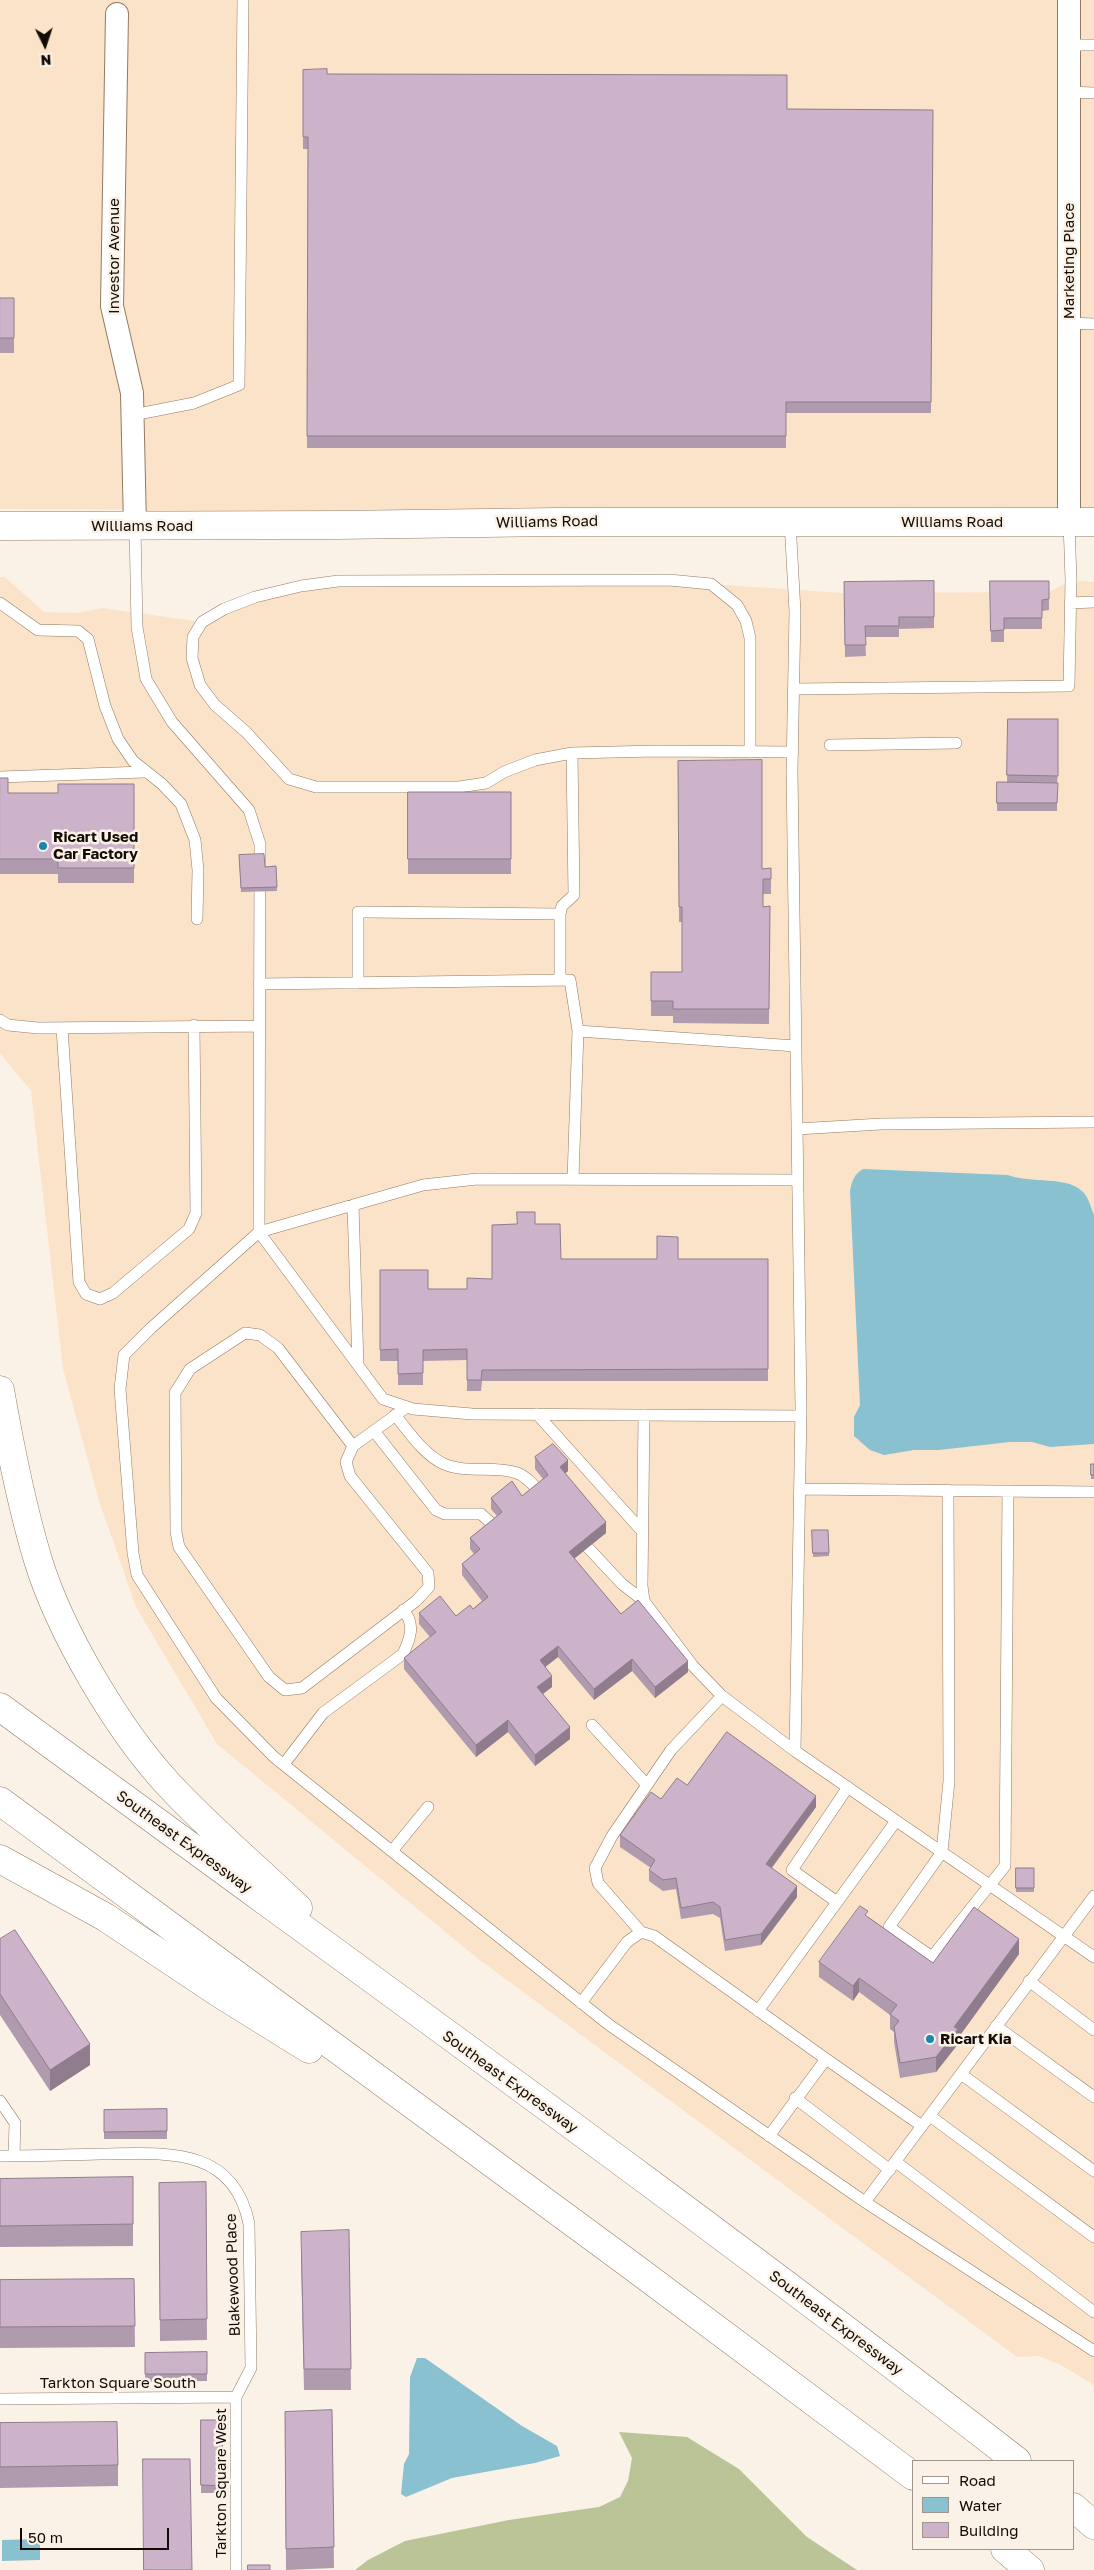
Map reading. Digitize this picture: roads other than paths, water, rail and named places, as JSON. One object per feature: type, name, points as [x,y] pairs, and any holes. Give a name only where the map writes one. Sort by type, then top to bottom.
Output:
[{"type":"main road","name":"Williams Road","points":[[0,526],[790,521],[1081,522]]},
{"type":"main road","points":[[0,1390],[11,1456],[39,1562],[58,1609],[80,1653],[124,1730],[169,1784],[366,1976]]},
{"type":"main road","name":"Southeast Expressway","points":[[0,1707],[898,2369],[1016,2460]]},
{"type":"main road","points":[[0,1801],[912,2475]]},
{"type":"main road","points":[[0,1859],[106,1917],[219,1993],[318,2055],[370,2084],[409,2102]]},
{"type":"main road","points":[[1074,2508],[1094,2525]]},
{"type":"main road","points":[[1006,2550],[1030,2570]]},
{"type":"street","name":"Marketing Place","points":[[1069,0],[1069,323],[1081,522]]},
{"type":"street","name":"Investor Avenue","points":[[117,14],[112,306],[130,386],[133,415],[135,526]]},
{"type":"lane","points":[[133,415],[194,403],[239,385],[243,0]]},
{"type":"lane","points":[[1069,45],[1094,45]]},
{"type":"lane","points":[[1069,92],[1094,93]]},
{"type":"lane","points":[[1069,323],[1094,324]]},
{"type":"lane","points":[[790,521],[795,612],[793,752],[801,1416],[795,1751]]},
{"type":"lane","points":[[795,689],[1069,686],[1070,603],[1081,522]]},
{"type":"lane","points":[[135,526],[137,628],[146,679],[172,722],[249,810],[260,844],[258,1232],[383,1399],[407,1407],[472,1414],[801,1416]]},
{"type":"lane","points":[[750,752],[750,638],[746,622],[737,605],[711,584],[669,580],[338,581],[301,586],[254,597],[224,609],[202,622],[192,637],[192,658],[200,685],[215,705],[246,732],[289,779],[316,787],[459,787],[486,783],[504,772],[534,760],[572,753],[793,752]]},
{"type":"lane","points":[[0,602],[38,630],[78,631],[88,639],[106,706],[118,739],[133,761],[144,772],[162,784],[180,804],[195,840],[198,870],[197,919]]},
{"type":"lane","points":[[1070,603],[1094,602]]},
{"type":"lane","points":[[830,745],[956,744]]},
{"type":"lane","points":[[560,980],[560,914],[562,906],[574,895],[572,753]]},
{"type":"lane","points":[[0,777],[144,772]]},
{"type":"lane","points":[[358,983],[358,912],[560,914]]},
{"type":"lane","points":[[259,984],[570,980],[578,1032],[573,1179]]},
{"type":"lane","points":[[0,1020],[8,1025],[62,1028],[194,1025],[259,1026]]},
{"type":"lane","points":[[62,1028],[79,1282],[86,1294],[100,1299],[113,1293],[189,1229],[196,1213],[194,1025]]},
{"type":"lane","points":[[578,1032],[796,1046]]},
{"type":"lane","points":[[797,1129],[890,1124],[1094,1122]]},
{"type":"lane","points":[[798,1180],[477,1180],[423,1185],[258,1232],[151,1328],[124,1355],[120,1389],[133,1552],[137,1575],[216,1698],[284,1764],[608,2024],[864,2202],[1094,2351]]},
{"type":"lane","points":[[353,1205],[358,1365]]},
{"type":"lane","points":[[353,1446],[278,1348],[260,1335],[245,1333],[190,1369],[175,1393],[176,1532],[179,1547],[269,1677],[285,1690],[302,1688],[404,1610],[429,1587],[428,1572],[350,1476],[346,1462],[353,1446],[407,1407]]},
{"type":"lane","points":[[536,1414],[642,1532]]},
{"type":"lane","points":[[395,1415],[419,1443],[444,1464],[518,1474],[531,1483],[550,1504]]},
{"type":"lane","points":[[644,1415],[642,1532],[642,1586],[644,1601]]},
{"type":"lane","points":[[374,1431],[436,1510],[445,1514],[481,1514],[491,1523]]},
{"type":"lane","points":[[800,1489],[1094,1491]]},
{"type":"lane","points":[[948,1490],[949,1781],[942,1852],[889,1927],[932,1957],[1004,1866],[1008,1491]]},
{"type":"lane","points":[[569,1526],[622,1584],[644,1601],[693,1666],[722,1696],[795,1751],[896,1822],[1094,1957]]},
{"type":"lane","points":[[284,1764],[324,1713],[403,1654],[409,1641],[412,1626],[409,1616],[404,1610]]},
{"type":"lane","points":[[722,1696],[671,1750],[612,1836],[595,1868],[598,1883],[641,1932],[654,1936],[922,2126]]},
{"type":"lane","points":[[592,1724],[647,1785]]},
{"type":"lane","points":[[837,1902],[792,1870],[848,1787]]},
{"type":"lane","points":[[392,1851],[428,1807]]},
{"type":"lane","points":[[758,2011],[896,1822]]},
{"type":"lane","points":[[864,2202],[893,2166],[1063,1935],[1094,1896]]},
{"type":"lane","points":[[581,2003],[627,1942],[641,1932]]},
{"type":"lane","points":[[1029,1981],[1094,2030]]},
{"type":"lane","points":[[996,2026],[1094,2097]]},
{"type":"lane","points":[[769,2136],[826,2059]]},
{"type":"lane","points":[[961,2074],[1094,2171]]},
{"type":"lane","points":[[796,2098],[1094,2312]]},
{"type":"lane","points":[[0,2101],[15,2123],[14,2156]]},
{"type":"lane","points":[[930,2116],[1094,2237]]},
{"type":"lane","name":"Blakewood Place","points":[[0,2156],[167,2153],[204,2162],[223,2174],[236,2187],[245,2205],[249,2224],[251,2368],[236,2397]]},
{"type":"lane","name":"Tarkton Square South","points":[[0,2399],[236,2397]]},
{"type":"lane","name":"Tarkton Square West","points":[[236,2397],[236,2570]]},
{"type":"water","points":[[863,1169],[1008,1175],[1017,1178],[1069,1184],[1077,1187],[1084,1193],[1094,1215],[1094,1444],[1050,1447],[1032,1442],[1010,1442],[939,1450],[914,1450],[884,1455],[870,1450],[854,1436],[854,1417],[860,1405],[850,1191],[854,1178]]},
{"type":"water","points":[[417,2358],[425,2358],[522,2426],[557,2446],[560,2456],[535,2463],[452,2478],[406,2497],[401,2494],[404,2464],[409,2454],[410,2377]]},
{"type":"water","points":[[40,2539],[40,2560],[2,2561],[2,2540]]},
{"type":"place","name":"Ricart Used Car Factory","points":[[43,846]]},
{"type":"place","name":"Ricart Kia","points":[[930,2039]]}]
